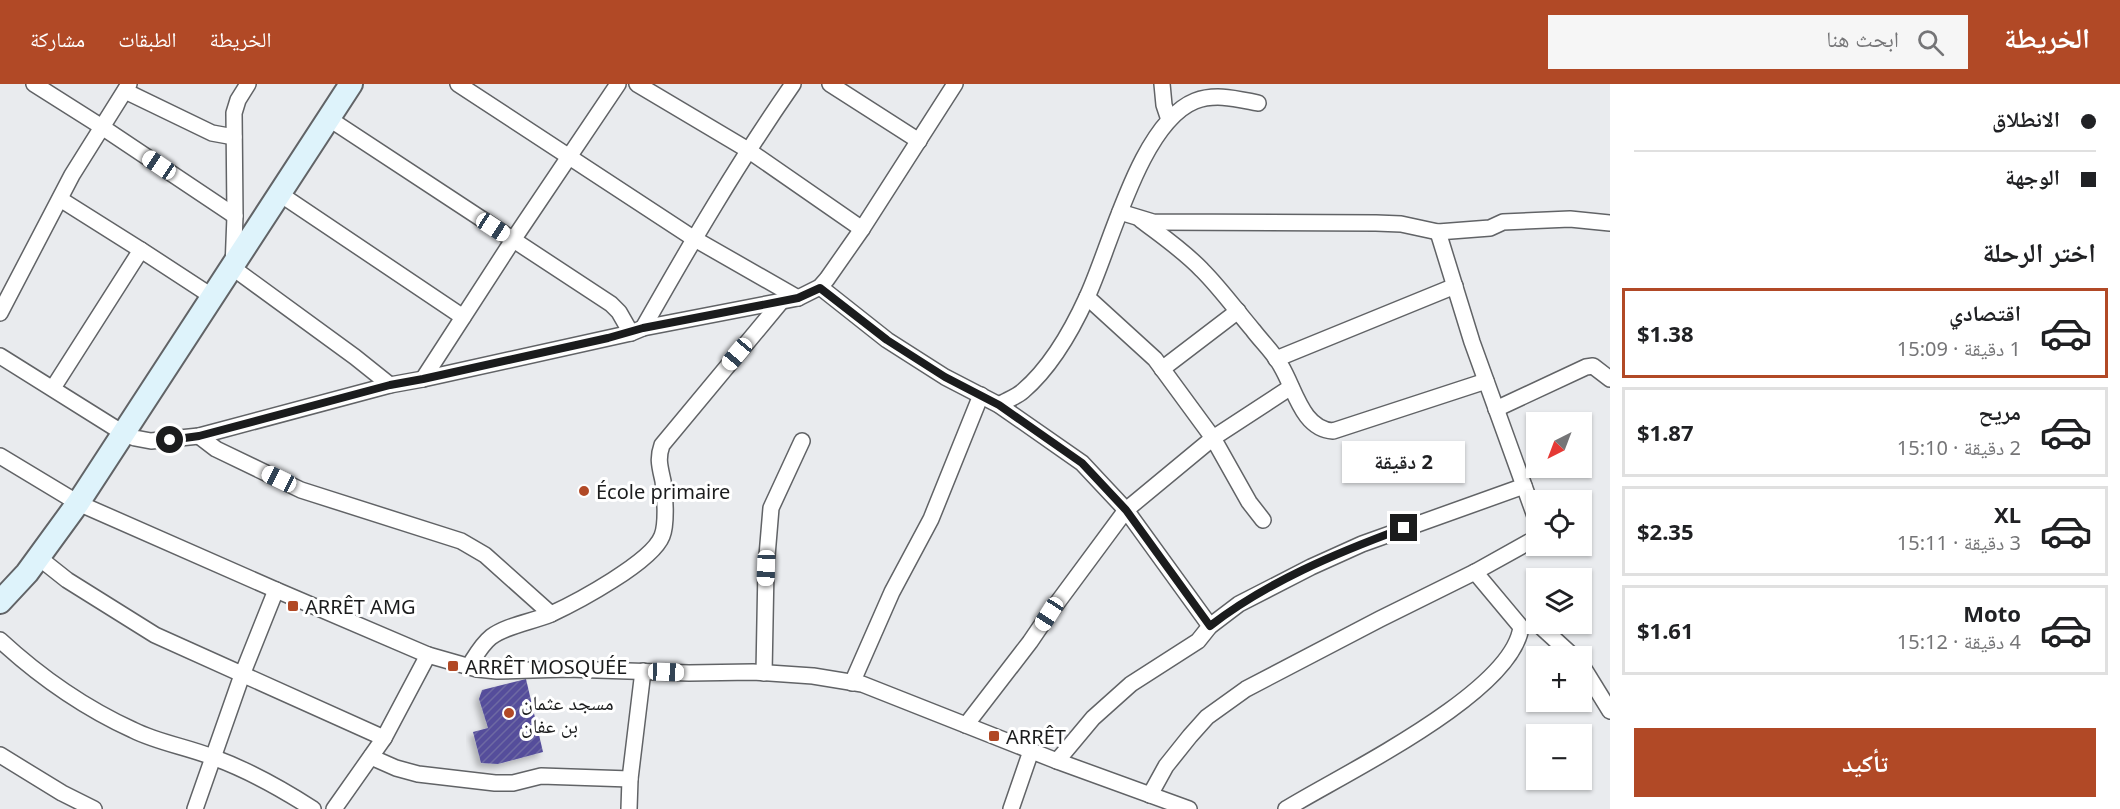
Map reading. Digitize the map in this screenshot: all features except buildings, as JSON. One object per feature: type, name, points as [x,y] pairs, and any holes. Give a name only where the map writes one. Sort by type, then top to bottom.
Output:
[{"type":"main road","points":[[0,602],[38,557],[78,503],[351,84]]},
{"type":"street","points":[[34,84],[235,216]]},
{"type":"street","points":[[248,84],[238,100],[234,113],[233,268],[339,344],[390,385]]},
{"type":"street","points":[[458,84],[693,238],[798,298]]},
{"type":"street","points":[[423,379],[618,84]]},
{"type":"street","points":[[637,84],[748,150],[862,229]]},
{"type":"street","points":[[637,331],[748,150],[793,84]]},
{"type":"street","points":[[830,84],[919,141]]},
{"type":"street","points":[[0,356],[123,433],[151,441],[199,436],[390,385],[798,298],[820,288],[862,229],[955,84]]},
{"type":"street","points":[[1162,84],[1164,105],[1170,120]]},
{"type":"street","points":[[0,313],[60,199],[127,87],[212,133],[234,137]]},
{"type":"street","points":[[999,405],[1021,393],[1043,372],[1087,297],[1120,212],[1147,152],[1170,120],[1184,107],[1203,98],[1227,97],[1258,103]]},
{"type":"street","points":[[328,118],[611,304],[637,331]]},
{"type":"street","points":[[280,194],[463,317]]},
{"type":"street","points":[[60,199],[213,297]]},
{"type":"street","points":[[1120,212],[1153,222],[1376,223],[1401,224],[1438,232],[1490,228],[1503,222],[1570,219],[1610,224]]},
{"type":"street","points":[[1139,218],[1202,270],[1238,311],[1282,367],[1312,422],[1322,430],[1333,431],[1486,381]]},
{"type":"street","points":[[1438,232],[1486,381],[1526,492]]},
{"type":"street","points":[[53,388],[141,250]]},
{"type":"street","points":[[1276,359],[1455,286]]},
{"type":"street","points":[[820,288],[887,340],[945,377],[999,405],[1082,463],[1126,510],[1210,626]]},
{"type":"street","points":[[1087,297],[1155,359],[1213,438],[1249,502],[1263,520]]},
{"type":"street","points":[[469,666],[492,636],[551,614],[622,574],[645,557],[662,536],[663,482],[658,464],[662,445],[780,303]]},
{"type":"street","points":[[1162,369],[1238,311]]},
{"type":"street","points":[[1496,409],[1586,367],[1593,366],[1610,379]]},
{"type":"street","points":[[966,725],[1126,510],[1213,438],[1291,387]]},
{"type":"street","points":[[852,683],[892,592],[931,519],[981,395]]},
{"type":"street","points":[[199,436],[216,449],[301,490],[461,541],[484,555],[551,614]]},
{"type":"street","points":[[764,673],[766,568],[771,508],[801,441]]},
{"type":"street","points":[[0,456],[78,503],[276,591],[428,655],[497,671],[567,669],[764,673],[813,676],[862,684],[1057,761],[1189,809]]},
{"type":"street","points":[[1057,761],[1094,718],[1131,684],[1198,641],[1210,626],[1239,604],[1362,544],[1524,486]]},
{"type":"street","points":[[1150,795],[1167,766],[1190,736],[1208,717],[1246,689],[1526,544]]},
{"type":"street","points":[[38,557],[67,580],[155,635],[384,738]]},
{"type":"street","points":[[1475,572],[1526,619]]},
{"type":"street","points":[[195,809],[242,675],[276,591]]},
{"type":"street","points":[[1286,809],[1354,771],[1451,709],[1480,686],[1508,659],[1526,631]]},
{"type":"street","points":[[1544,634],[1560,646]]},
{"type":"street","points":[[0,640],[51,681],[94,709],[133,730],[165,743],[214,757],[281,789],[313,809]]},
{"type":"street","points":[[334,809],[384,738],[428,655]]},
{"type":"street","points":[[629,809],[630,779],[643,671]]},
{"type":"street","points":[[1592,682],[1610,711]]},
{"type":"street","points":[[1011,809],[1031,751]]},
{"type":"street","points":[[0,754],[62,793],[93,809]]},
{"type":"street","points":[[371,758],[418,774],[495,783],[513,783],[541,776],[630,779]]},
{"type":"place","name":"École primaire","points":[[584,491]]},
{"type":"place","name":"ARRÊT AMG","points":[[293,606]]},
{"type":"place","name":"ARRÊT MOSQUÉE","points":[[453,666]]},
{"type":"place","name":"مسجد عثمان بن عفان","points":[[509,713]]},
{"type":"place","name":"ARRÊT","points":[[994,736]]},
{"type":"route","points":[[170,440],[199,436],[390,385],[631,333],[643,328],[753,306],[780,303],[820,288],[887,340],[945,377],[999,405],[1082,463],[1126,510],[1210,626],[1239,604],[1311,567],[1404,528]]}]
